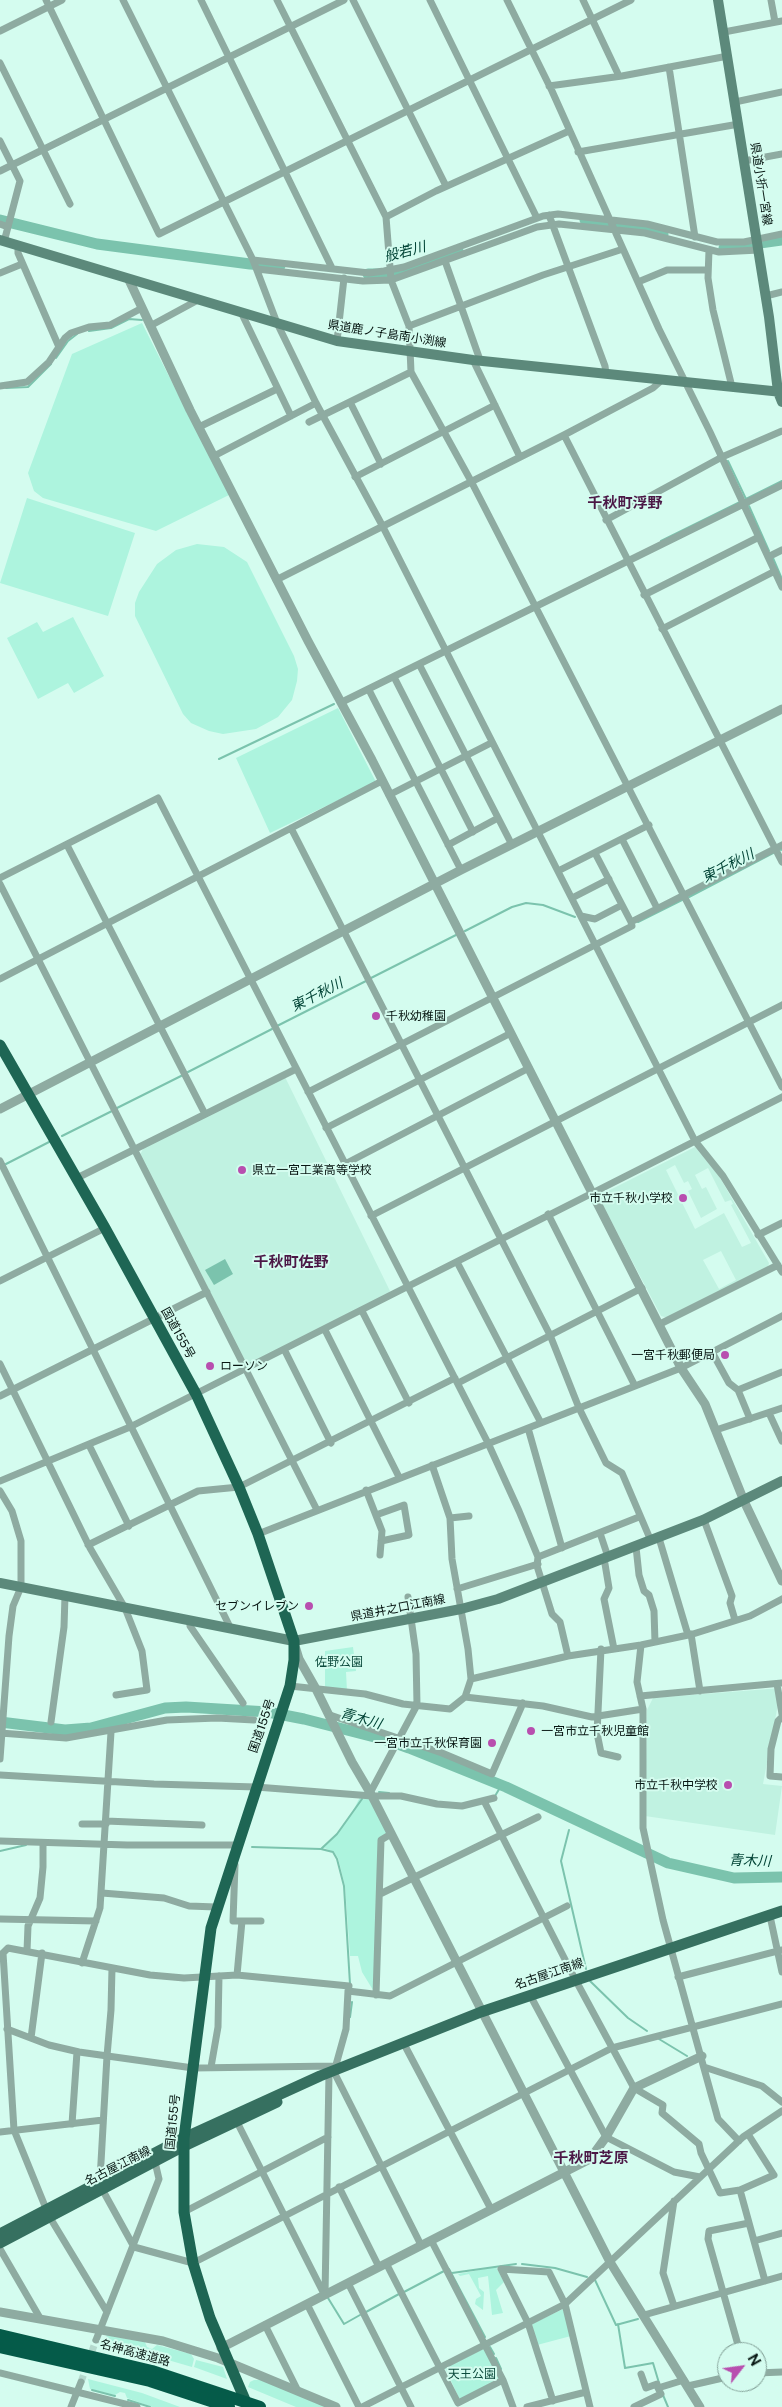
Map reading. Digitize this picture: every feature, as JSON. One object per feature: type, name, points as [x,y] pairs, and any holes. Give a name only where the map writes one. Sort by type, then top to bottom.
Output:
[{"type":"highway","name":"国道155号","points":[[0,1035],[24,1077],[29,1095]]},
{"type":"highway","name":"国道155号","points":[[0,1045],[77,1178],[196,1394],[240,1488],[258,1534],[294,1640],[294,1660],[290,1686],[216,1907],[208,1946],[184,2142],[184,2212],[192,2263],[221,2348],[230,2364],[248,2407]]},
{"type":"highway","name":"名神高速道路","points":[[0,2335],[152,2371],[230,2402]]},
{"type":"highway","name":"名神高速道路","points":[[0,2347],[230,2402],[260,2407]]},
{"type":"main road","name":"県道小折一宮線","points":[[718,0],[782,402]]},
{"type":"main road","name":"県道鹿ノ子島南小渕線","points":[[2,241],[338,341],[477,360],[780,392]]},
{"type":"main road","name":"県道井之口江南線","points":[[0,1583],[231,1630],[294,1640],[461,1609],[506,1596],[704,1520],[782,1481]]},
{"type":"main road","name":"名古屋江南線","points":[[0,2234],[47,2213],[251,2106],[333,2070],[404,2044],[481,2012],[671,1947],[782,1912]]},
{"type":"main road","name":"名古屋江南線","points":[[101,2185],[155,2162],[184,2142],[237,2122],[321,2081],[333,2070]]},
{"type":"main road","name":"名古屋江南線","points":[[0,2243],[47,2213]]},
{"type":"street","points":[[0,31],[48,3],[62,0]]},
{"type":"street","points":[[123,0],[255,265],[277,323],[316,403],[382,525],[491,743],[596,944],[695,1141],[722,1176],[782,1272]]},
{"type":"street","points":[[200,0],[332,268]]},
{"type":"street","points":[[277,0],[386,218],[391,280],[409,326],[411,372],[472,481],[782,1087]]},
{"type":"street","points":[[0,171],[344,0]]},
{"type":"street","points":[[353,0],[446,186]]},
{"type":"street","points":[[430,0],[537,218]]},
{"type":"street","points":[[506,0],[549,86],[622,249],[782,587]]},
{"type":"street","points":[[583,0],[619,76]]},
{"type":"street","points":[[48,3],[159,234],[631,0]]},
{"type":"street","points":[[724,32],[778,22],[771,0]]},
{"type":"street","points":[[549,86],[619,76],[728,56]]},
{"type":"street","points":[[0,63],[70,204]]},
{"type":"street","points":[[669,67],[695,237]]},
{"type":"street","points":[[735,102],[782,92]]},
{"type":"street","points":[[578,152],[680,136],[739,124]]},
{"type":"street","points":[[386,218],[446,186],[570,131]]},
{"type":"street","points":[[0,141],[20,181],[9,224],[2,241]]},
{"type":"street","points":[[744,161],[782,154]]},
{"type":"street","points":[[255,265],[332,268],[369,272],[390,270],[537,218],[568,214],[647,224],[695,237],[758,245]]},
{"type":"street","points":[[549,215],[605,366],[606,374]]},
{"type":"street","points":[[0,224],[9,224]]},
{"type":"street","points":[[255,265],[363,281],[391,280],[518,234],[552,225],[572,224],[615,232],[645,233],[709,250],[735,252],[758,245],[782,234]]},
{"type":"street","points":[[18,246],[18,253],[22,264],[59,347]]},
{"type":"street","points":[[409,326],[461,305],[622,249]]},
{"type":"street","points":[[709,250],[708,270],[713,310],[732,387]]},
{"type":"street","points":[[445,261],[461,305],[477,360],[495,405],[520,457]]},
{"type":"street","points":[[0,273],[22,264]]},
{"type":"street","points":[[638,282],[667,270],[708,270]]},
{"type":"street","points":[[338,341],[344,278]]},
{"type":"street","points":[[129,280],[199,427],[276,580],[342,702],[388,796],[436,884],[594,1192],[681,1368],[705,1404],[744,1501],[782,1581]]},
{"type":"street","points":[[766,296],[782,292]]},
{"type":"street","points":[[150,326],[198,300]]},
{"type":"street","points":[[0,385],[27,382],[49,362],[65,338],[76,331],[89,327],[110,326],[142,308]]},
{"type":"street","points":[[241,312],[291,416]]},
{"type":"street","points":[[309,422],[411,372]]},
{"type":"street","points":[[276,580],[564,435],[653,388],[662,380]]},
{"type":"street","points":[[199,427],[277,389]]},
{"type":"street","points":[[350,402],[381,464]]},
{"type":"street","points":[[214,456],[316,403]]},
{"type":"street","points":[[355,477],[495,405]]},
{"type":"street","points":[[606,520],[722,457],[782,431]]},
{"type":"street","points":[[564,435],[644,595],[779,846],[782,862]]},
{"type":"street","points":[[342,702],[782,484]]},
{"type":"street","points":[[644,595],[759,537]]},
{"type":"street","points":[[768,557],[782,550]]},
{"type":"street","points":[[662,629],[775,571]]},
{"type":"street","points":[[419,664],[512,845]]},
{"type":"street","points":[[394,677],[473,832]]},
{"type":"street","points":[[369,690],[461,870]]},
{"type":"street","points":[[0,1109],[344,933],[461,870],[782,709]]},
{"type":"street","points":[[388,796],[491,743]]},
{"type":"street","points":[[0,979],[382,781]]},
{"type":"street","points":[[0,878],[158,798],[249,980],[488,1443],[520,1511],[538,1561],[552,1614],[560,1622],[568,1656]]},
{"type":"street","points":[[448,845],[498,818]]},
{"type":"street","points":[[558,871],[649,825]]},
{"type":"street","points":[[291,828],[400,1045],[420,1080],[550,1335],[579,1408],[606,1464],[622,1473],[639,1517],[655,1539],[690,1635],[700,1691]]},
{"type":"street","points":[[622,839],[657,908]]},
{"type":"street","points":[[67,845],[205,1114]]},
{"type":"street","points":[[631,922],[779,846]]},
{"type":"street","points":[[308,1092],[632,926],[595,852]]},
{"type":"street","points":[[572,898],[609,879]]},
{"type":"street","points":[[0,884],[247,1368],[317,1510]]},
{"type":"street","points":[[581,916],[594,919],[622,905]]},
{"type":"street","points":[[371,1216],[782,1005]]},
{"type":"street","points":[[326,1128],[511,1033]]},
{"type":"street","points":[[773,1070],[782,1066]]},
{"type":"street","points":[[345,1164],[529,1068]]},
{"type":"street","points":[[77,1178],[296,1069]]},
{"type":"street","points":[[0,1481],[130,1427],[284,1351],[548,1214],[782,1097]]},
{"type":"street","points":[[0,1161],[231,1630]]},
{"type":"street","points":[[548,1214],[635,1386]]},
{"type":"street","points":[[758,1235],[782,1223]]},
{"type":"street","points":[[0,1281],[105,1228]]},
{"type":"street","points":[[457,1262],[541,1423]]},
{"type":"street","points":[[660,1324],[778,1265]]},
{"type":"street","points":[[88,1545],[198,1491],[240,1488],[409,1403],[507,1358],[642,1288]]},
{"type":"street","points":[[0,1396],[207,1292]]},
{"type":"street","points":[[362,1311],[409,1403]]},
{"type":"street","points":[[258,1534],[432,1464],[681,1368],[782,1316]]},
{"type":"street","points":[[325,1330],[399,1477]]},
{"type":"street","points":[[284,1351],[331,1443]]},
{"type":"street","points":[[712,1352],[729,1383],[738,1390],[750,1419]]},
{"type":"street","points":[[0,1364],[88,1545],[125,1608],[145,1662],[147,1690],[116,1695]]},
{"type":"street","points":[[738,1390],[782,1372]]},
{"type":"street","points":[[716,1430],[782,1408]]},
{"type":"street","points":[[769,1413],[782,1441]]},
{"type":"street","points":[[528,1428],[562,1548]]},
{"type":"street","points":[[88,1445],[129,1526]]},
{"type":"street","points":[[290,1686],[365,1694],[416,1705],[450,1709],[465,1697],[470,1678],[452,1559],[450,1518],[432,1464]]},
{"type":"street","points":[[366,1490],[382,1531],[380,1555]]},
{"type":"street","points":[[0,1492],[12,1512],[20,1541],[20,1587],[13,1606],[9,1636],[0,1759]]},
{"type":"street","points":[[376,1515],[404,1505],[409,1535],[381,1541]]},
{"type":"street","points":[[450,1518],[469,1516]]},
{"type":"street","points":[[457,1589],[538,1561],[562,1548],[639,1517]]},
{"type":"street","points":[[704,1520],[732,1596],[730,1603],[735,1620]]},
{"type":"street","points":[[600,1533],[606,1557],[609,1588],[604,1599],[614,1648]]},
{"type":"street","points":[[636,1546],[639,1575],[654,1611],[655,1642]]},
{"type":"street","points":[[50,1722],[64,1627],[65,1596]]},
{"type":"street","points":[[371,1795],[416,1705],[416,1654],[408,1597]]},
{"type":"street","points":[[470,1678],[601,1649],[641,1645],[690,1635],[750,1616],[782,1598]]},
{"type":"street","points":[[190,1621],[190,1626],[243,1703]]},
{"type":"street","points":[[294,1640],[299,1659],[414,1878],[455,1962],[524,2092],[610,2262],[700,2407]]},
{"type":"street","points":[[641,1645],[637,1682],[643,1709],[642,1828],[678,1977],[702,2056],[718,2119],[739,2141]]},
{"type":"street","points":[[601,1649],[597,1733],[600,1753],[618,1757]]},
{"type":"street","points":[[640,1696],[779,1684],[782,1716],[778,1721],[771,1749],[770,1776],[782,1777]]},
{"type":"street","points":[[465,1697],[543,1706],[592,1717],[643,1709]]},
{"type":"street","points":[[330,1717],[399,1738],[492,1774],[523,1703]]},
{"type":"street","points":[[1,1733],[66,1738],[111,1732],[167,1720],[216,1718],[254,1720]]},
{"type":"street","points":[[82,1963],[96,1921],[102,1893],[111,1732]]},
{"type":"street","points":[[0,1775],[401,1796],[437,1804],[462,1806],[494,1798]]},
{"type":"street","points":[[484,1801],[634,2088],[663,2105],[662,2113],[699,2144],[701,2153],[720,2193],[740,2190],[774,2175],[748,2134]]},
{"type":"street","points":[[380,1894],[538,1817]]},
{"type":"street","points":[[82,1824],[202,1825]]},
{"type":"street","points":[[376,1995],[381,1840],[391,1834]]},
{"type":"street","points":[[0,1841],[237,1845],[233,1921],[262,1921]]},
{"type":"street","points":[[27,1951],[28,1926],[40,1898],[43,1843]]},
{"type":"street","points":[[102,1893],[164,1898],[189,1906],[216,1907]]},
{"type":"street","points":[[348,1991],[390,1996],[567,1906]]},
{"type":"street","points":[[770,1916],[782,1972]]},
{"type":"street","points":[[0,1919],[96,1921]]},
{"type":"street","points":[[237,1975],[242,1921]]},
{"type":"street","points":[[107,2312],[47,2213],[14,2130],[7,2029],[3,2020],[2,1953],[8,1948],[150,1975],[184,1978],[237,1975],[349,1986],[346,2029],[333,2070],[328,2137],[325,2295]]},
{"type":"street","points":[[678,1977],[779,1951]]},
{"type":"street","points":[[31,2038],[42,1953]]},
{"type":"street","points":[[112,1968],[111,2010],[106,2056],[101,2185],[134,2247],[192,2263],[612,2048],[782,2004]]},
{"type":"street","points":[[211,2067],[218,2027],[219,1976]]},
{"type":"street","points":[[530,1995],[606,2137],[674,2172],[700,2177]]},
{"type":"street","points":[[7,2029],[49,2045],[77,2052],[193,2068],[333,2070]]},
{"type":"street","points":[[404,2044],[492,2209]]},
{"type":"street","points":[[72,2124],[77,2052]]},
{"type":"street","points":[[221,2348],[590,2159],[606,2137],[634,2088],[702,2056]]},
{"type":"street","points":[[704,2067],[762,2086],[782,2102]]},
{"type":"street","points":[[333,2070],[421,2245]]},
{"type":"street","points":[[307,2304],[361,2407],[565,2304],[739,2141],[782,2111]]},
{"type":"street","points":[[0,2132],[103,2120]]},
{"type":"street","points":[[237,2122],[283,2216],[325,2295]]},
{"type":"street","points":[[184,2212],[328,2137]]},
{"type":"street","points":[[96,2340],[159,2179],[155,2162]]},
{"type":"street","points":[[339,2188],[459,2405],[503,2380]]},
{"type":"street","points":[[740,2190],[765,2281]]},
{"type":"street","points":[[674,2201],[663,2273],[674,2306]]},
{"type":"street","points":[[737,2342],[708,2240],[709,2231],[749,2223]]},
{"type":"street","points":[[754,2241],[782,2233]]},
{"type":"street","points":[[431,2240],[503,2380],[513,2407]]},
{"type":"street","points":[[0,2249],[40,2318]]},
{"type":"street","points":[[552,2401],[528,2323],[501,2269],[549,2272],[565,2304],[590,2407]]},
{"type":"street","points":[[644,2315],[782,2276]]},
{"type":"street","points":[[348,2283],[411,2407]]},
{"type":"street","points":[[0,2312],[163,2341],[230,2364],[336,2407]]},
{"type":"street","points":[[265,2325],[298,2391]]},
{"type":"street","points":[[767,2372],[782,2372]]},
{"type":"street","points":[[0,2373],[77,2391],[125,2406],[137,2407]]},
{"type":"street","points":[[634,2407],[661,2394],[657,2384],[646,2388],[641,2374]]},
{"type":"street","points":[[658,2388],[717,2378]]},
{"type":"street","points":[[72,2407],[81,2382]]},
{"type":"street","points":[[527,2407],[586,2392]]},
{"type":"shaded area","points":[[285,1077],[390,1291],[388,1296],[247,1366],[140,1155],[144,1147]]},
{"type":"shaded area","points":[[695,1147],[719,1176],[769,1263],[768,1267],[668,1318],[661,1316],[598,1196]],"holes":[[[675,1165],[684,1183],[688,1181],[692,1189],[688,1191],[701,1218],[717,1209],[706,1187],[702,1189],[695,1175],[708,1168],[725,1202],[731,1200],[733,1204],[731,1205],[751,1243],[742,1247],[724,1213],[695,1229],[666,1170]],[[721,1251],[736,1280],[719,1289],[703,1260]]]},
{"type":"shaded area","points":[[225,1259],[233,1274],[214,1285],[205,1270]]},
{"type":"shaded area","points":[[781,1688],[763,1784],[782,1786],[775,1835],[645,1816],[647,1710],[653,1698]]},
{"type":"green space","points":[[142,323],[229,495],[156,531],[43,498],[34,491],[28,473],[72,354]]},
{"type":"green space","points":[[27,498],[135,533],[108,616],[0,583]]},
{"type":"green space","points":[[197,544],[224,547],[247,562],[294,656],[298,669],[292,700],[278,717],[256,729],[223,734],[209,731],[191,723],[183,714],[135,616],[135,603],[139,592],[157,564],[176,550]]},
{"type":"green space","points":[[73,617],[104,676],[74,693],[68,683],[38,699],[7,638],[37,622],[43,632]]},
{"type":"green space","points":[[338,708],[376,782],[270,833],[236,758]]},
{"type":"green space","name":"佐野公園","points":[[353,1647],[356,1671],[346,1672],[347,1691],[325,1687],[325,1651]]},
{"type":"green space","points":[[370,1793],[391,1834],[381,1840],[376,1995],[362,1972],[358,1956],[350,1956],[345,1886],[338,1858],[334,1852],[322,1847],[337,1834],[351,1815],[360,1797]]},
{"type":"green space","points":[[496,2267],[504,2282],[496,2290],[503,2313],[492,2315],[488,2276],[478,2278],[479,2288],[484,2292],[483,2310],[475,2304],[476,2299],[481,2296],[469,2274],[460,2276],[458,2274]]},
{"type":"green space","points":[[563,2309],[571,2336],[537,2345],[532,2324]]},
{"type":"green space","points":[[107,2335],[145,2342],[147,2347],[152,2349],[157,2345],[191,2354],[194,2359],[192,2367],[137,2351],[100,2345]]},
{"type":"green space","name":"天王公園","points":[[483,2349],[486,2351],[499,2378],[462,2399],[459,2398],[445,2368]]},
{"type":"green space","points":[[196,2360],[223,2367],[227,2379],[194,2367]]},
{"type":"green space","points":[[88,2379],[142,2393],[180,2407],[152,2407],[127,2398],[125,2393],[120,2392],[115,2395],[90,2389]]},
{"type":"green space","points":[[261,2380],[327,2407],[296,2407],[248,2387],[250,2382]]},
{"type":"waterway","name":"般若川","points":[[0,220],[97,244],[250,264],[280,266]]},
{"type":"waterway","name":"般若川","points":[[585,220],[623,227],[642,228],[663,234]]},
{"type":"waterway","name":"般若川","points":[[724,248],[782,240]]},
{"type":"waterway","name":"般若川","points":[[368,274],[390,274],[404,271],[458,251]]},
{"type":"waterway","points":[[89,331],[111,328],[129,319],[142,320]]},
{"type":"waterway","points":[[56,358],[68,341],[77,334]]},
{"type":"waterway","points":[[6,388],[28,387],[51,364]]},
{"type":"waterway","points":[[728,461],[746,499],[782,481]]},
{"type":"waterway","points":[[661,541],[740,502]]},
{"type":"waterway","points":[[749,506],[769,551]]},
{"type":"waterway","points":[[773,558],[782,579]]},
{"type":"waterway","points":[[219,759],[334,704]]},
{"type":"waterway","name":"東千秋川","points":[[689,897],[775,852]]},
{"type":"waterway","name":"東千秋川","points":[[638,922],[684,899]]},
{"type":"waterway","name":"東千秋川","points":[[465,931],[512,907],[526,903],[543,905],[575,917]]},
{"type":"waterway","name":"東千秋川","points":[[371,978],[456,935]]},
{"type":"waterway","name":"東千秋川","points":[[277,1026],[366,981]]},
{"type":"waterway","name":"東千秋川","points":[[188,1072],[272,1029]]},
{"type":"waterway","name":"東千秋川","points":[[117,1108],[183,1075]]},
{"type":"waterway","name":"東千秋川","points":[[62,1136],[112,1111]]},
{"type":"waterway","name":"東千秋川","points":[[6,1164],[51,1141]]},
{"type":"waterway","name":"青木川","points":[[0,1722],[65,1730],[91,1728],[165,1708],[186,1707],[268,1712],[304,1719],[390,1741],[409,1748],[506,1787],[668,1863],[734,1878],[782,1877]]},
{"type":"waterway","points":[[495,1796],[501,1786]]},
{"type":"waterway","points":[[379,1792],[389,1793]]},
{"type":"waterway","points":[[252,1847],[321,1849],[337,1834],[362,1799]]},
{"type":"waterway","points":[[569,1830],[561,1861],[586,1969]]},
{"type":"waterway","points":[[0,1851],[26,1845]]},
{"type":"waterway","points":[[321,1849],[333,1852],[337,1859],[344,1886],[350,1984]]},
{"type":"waterway","points":[[590,1981],[628,2018],[647,2031]]},
{"type":"waterway","points":[[350,2017],[352,2002]]},
{"type":"waterway","points":[[659,2039],[687,2056]]},
{"type":"waterway","points":[[452,2273],[516,2264]]},
{"type":"waterway","points":[[522,2264],[555,2268],[587,2277]]},
{"type":"waterway","points":[[449,2269],[485,2337]]},
{"type":"waterway","points":[[404,2292],[444,2271]]},
{"type":"waterway","points":[[595,2280],[616,2325],[638,2319]]},
{"type":"waterway","points":[[366,2312],[399,2294]]},
{"type":"waterway","points":[[328,2298],[344,2324],[360,2315]]},
{"type":"waterway","points":[[618,2324],[625,2368],[653,2363],[659,2383]]},
{"type":"waterway","points":[[490,2347],[494,2354]]},
{"type":"waterway","points":[[496,2358],[501,2369]]},
{"type":"waterway","points":[[92,2390],[115,2396]]},
{"type":"waterway","points":[[663,2395],[668,2407]]},
{"type":"waterway","points":[[128,2400],[150,2407]]},
{"type":"tunnel","points":[[81,2382],[96,2340]]},
{"type":"place","name":"千秋幼稚園","points":[[376,1016]]},
{"type":"place","name":"県立一宮工業高等学校","points":[[242,1170]]},
{"type":"place","name":"市立千秋小学校","points":[[683,1198]]},
{"type":"place","name":"一宮千秋郵便局","points":[[725,1355]]},
{"type":"place","name":"ローソン","points":[[210,1366]]},
{"type":"place","name":"セブンイレブン","points":[[309,1606]]},
{"type":"place","name":"一宮市立千秋児童館","points":[[531,1731]]},
{"type":"place","name":"一宮市立千秋保育園","points":[[492,1743]]},
{"type":"place","name":"市立千秋中学校","points":[[728,1785]]},
{"type":"district","name":"千秋町浮野","points":[[625,503]]},
{"type":"district","name":"千秋町佐野","points":[[291,1262]]},
{"type":"district","name":"千秋町芝原","points":[[591,2158]]}]
